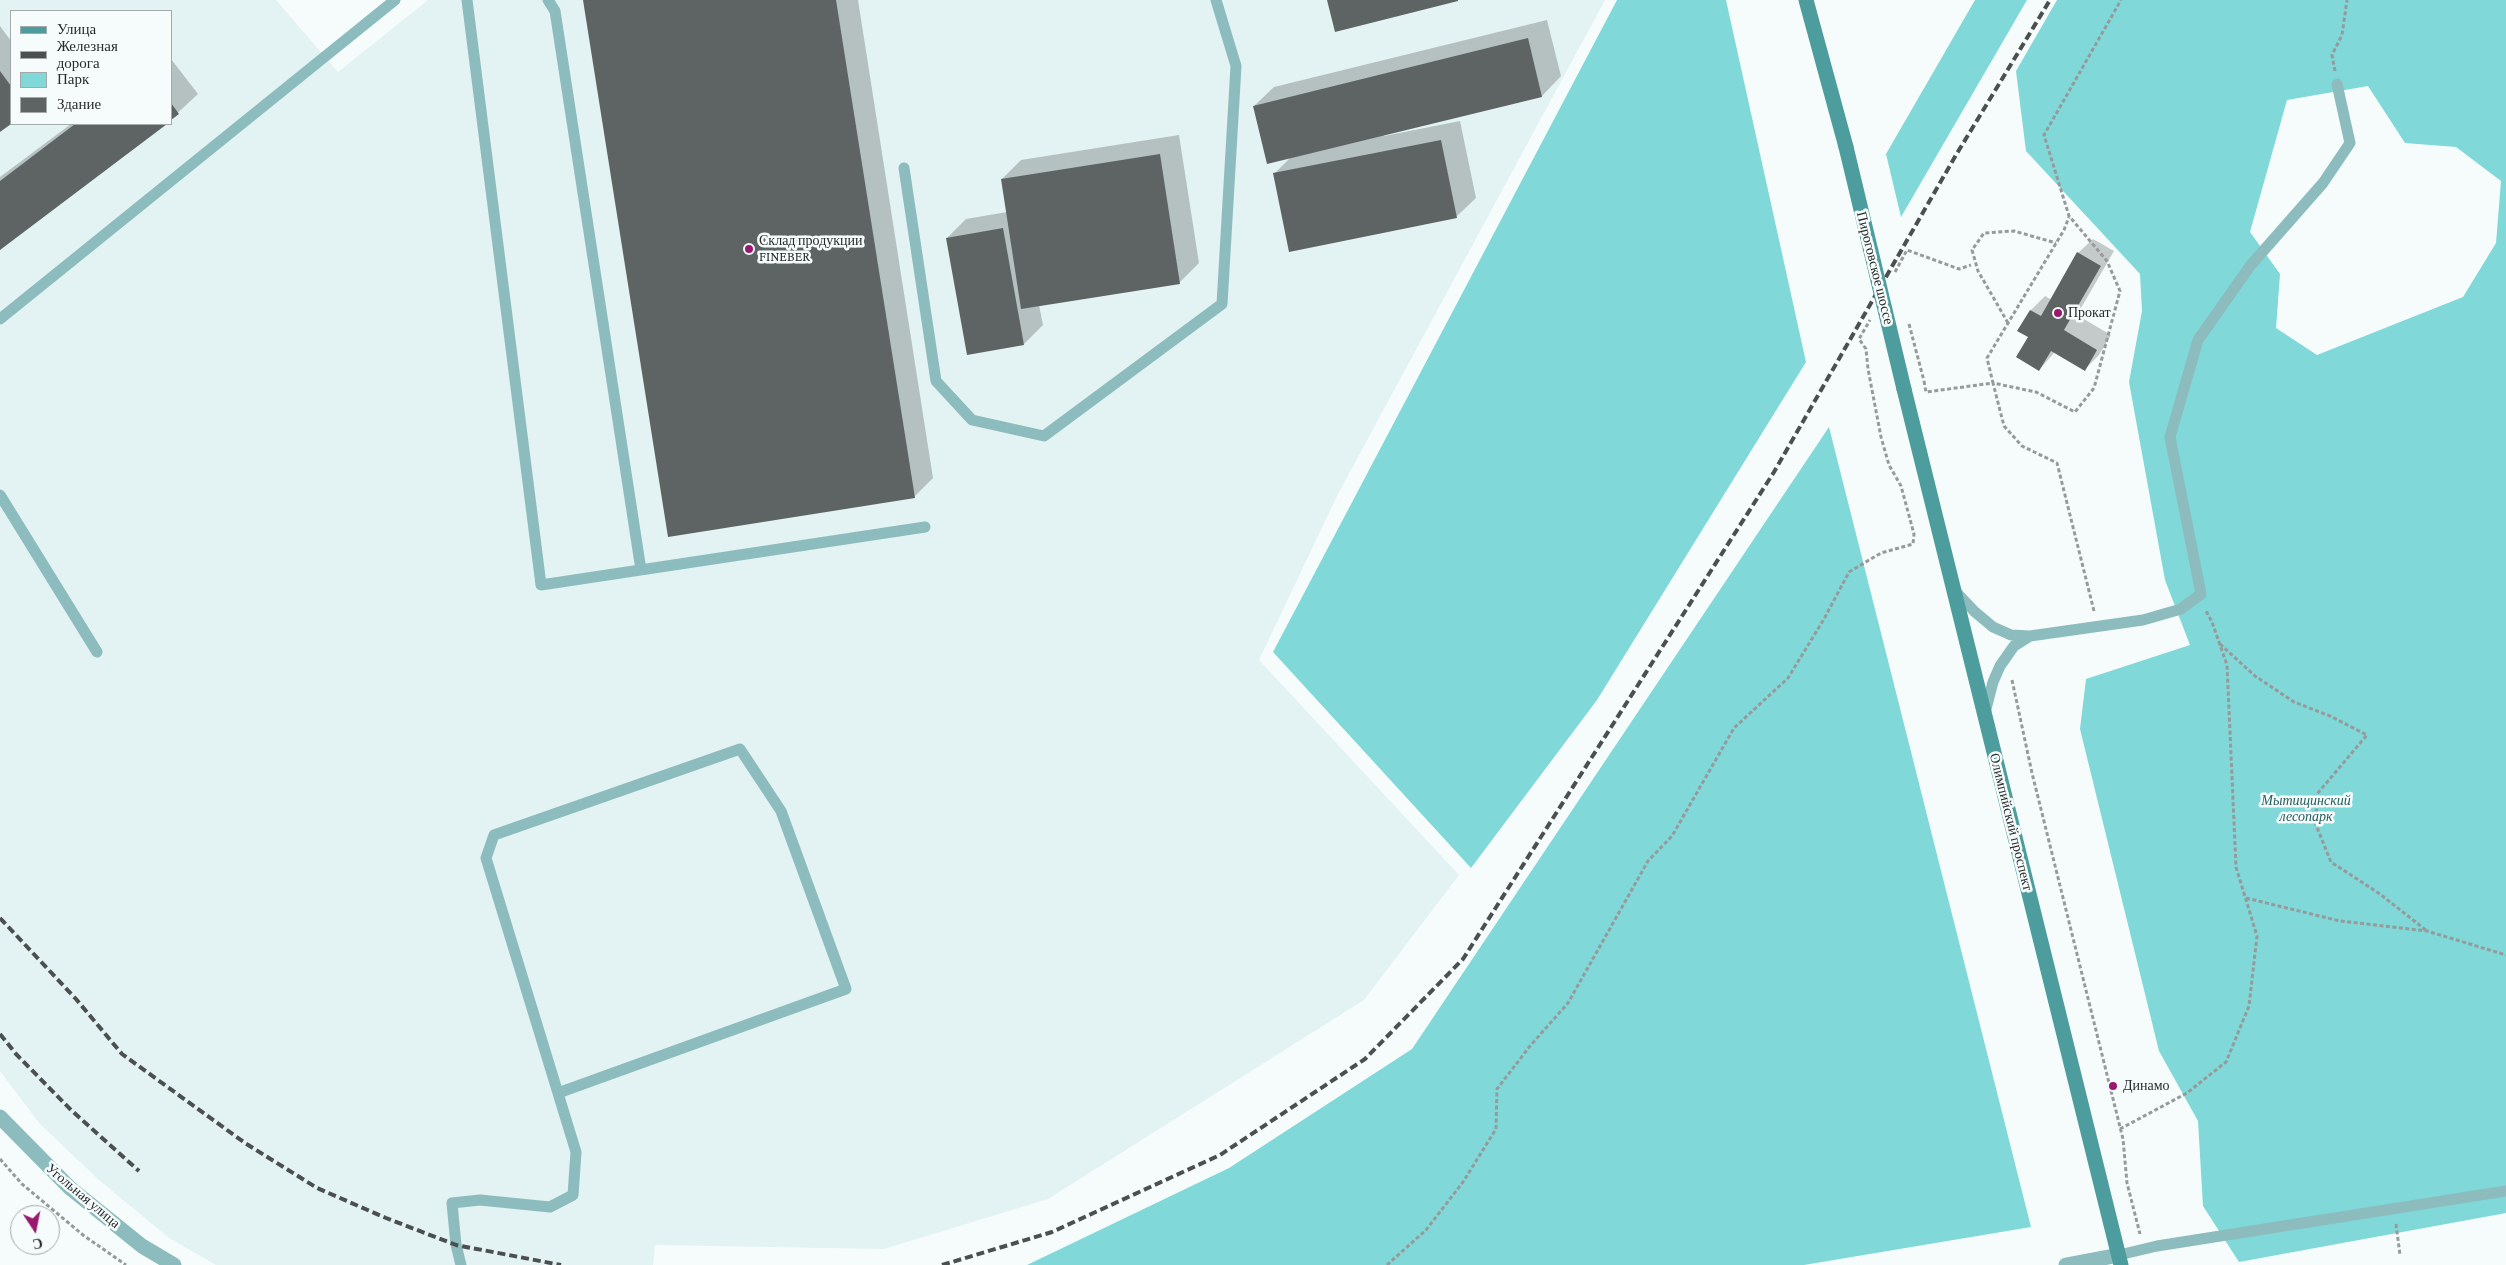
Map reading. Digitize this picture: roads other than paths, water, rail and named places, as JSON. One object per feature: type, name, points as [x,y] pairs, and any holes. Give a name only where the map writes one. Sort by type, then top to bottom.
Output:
[{"type":"main road","name":"Пироговское шоссе","points":[[1806,0],[1846,147],[1904,389]]},
{"type":"main road","name":"Олимпийский проспект","points":[[1904,389],[2120,1260]]},
{"type":"street","name":"Угольная улица","points":[[0,1117],[70,1188],[142,1246],[174,1265]]},
{"type":"street","points":[[2066,1265],[2120,1260]]},
{"type":"lane","points":[[0,319],[395,0]]},
{"type":"lane","points":[[467,0],[541,585],[925,527]]},
{"type":"lane","points":[[548,0],[555,11],[641,570]]},
{"type":"lane","points":[[904,168],[936,381],[972,420],[1044,436],[1222,304],[1236,66],[1216,0]]},
{"type":"lane","points":[[1955,591],[1993,627],[2011,635],[2030,636],[2143,620],[2181,609],[2201,594],[2170,437],[2198,340],[2250,266],[2323,183],[2350,143],[2337,84]]},
{"type":"lane","points":[[0,495],[98,652]]},
{"type":"lane","points":[[1985,713],[1993,682],[2000,666],[2014,646],[2030,636]]},
{"type":"lane","points":[[461,1265],[456,1245],[452,1203],[480,1200],[550,1207],[573,1196],[576,1152],[486,858],[494,835],[740,749],[781,811],[846,989],[558,1093]]},
{"type":"lane","points":[[2120,1260],[2143,1248],[2506,1191]]},
{"type":"railway","points":[[942,1265],[1052,1232],[1220,1155],[1365,1059],[1463,959],[1774,472],[1956,155],[2050,0]]},
{"type":"railway","points":[[0,918],[76,999],[122,1054],[245,1143],[317,1188],[386,1218],[456,1245],[561,1265]]},
{"type":"railway","points":[[0,1034],[16,1054],[71,1110],[139,1171]]},
{"type":"place","name":"Склад продукции FINEBER","points":[[749,249]]},
{"type":"place","name":"Прокат","points":[[2058,313]]},
{"type":"place","name":"Динамо","points":[[2113,1086]]},
{"type":"park label","name":"Мытищинский лесопарк","points":[[2306,810]]}]
